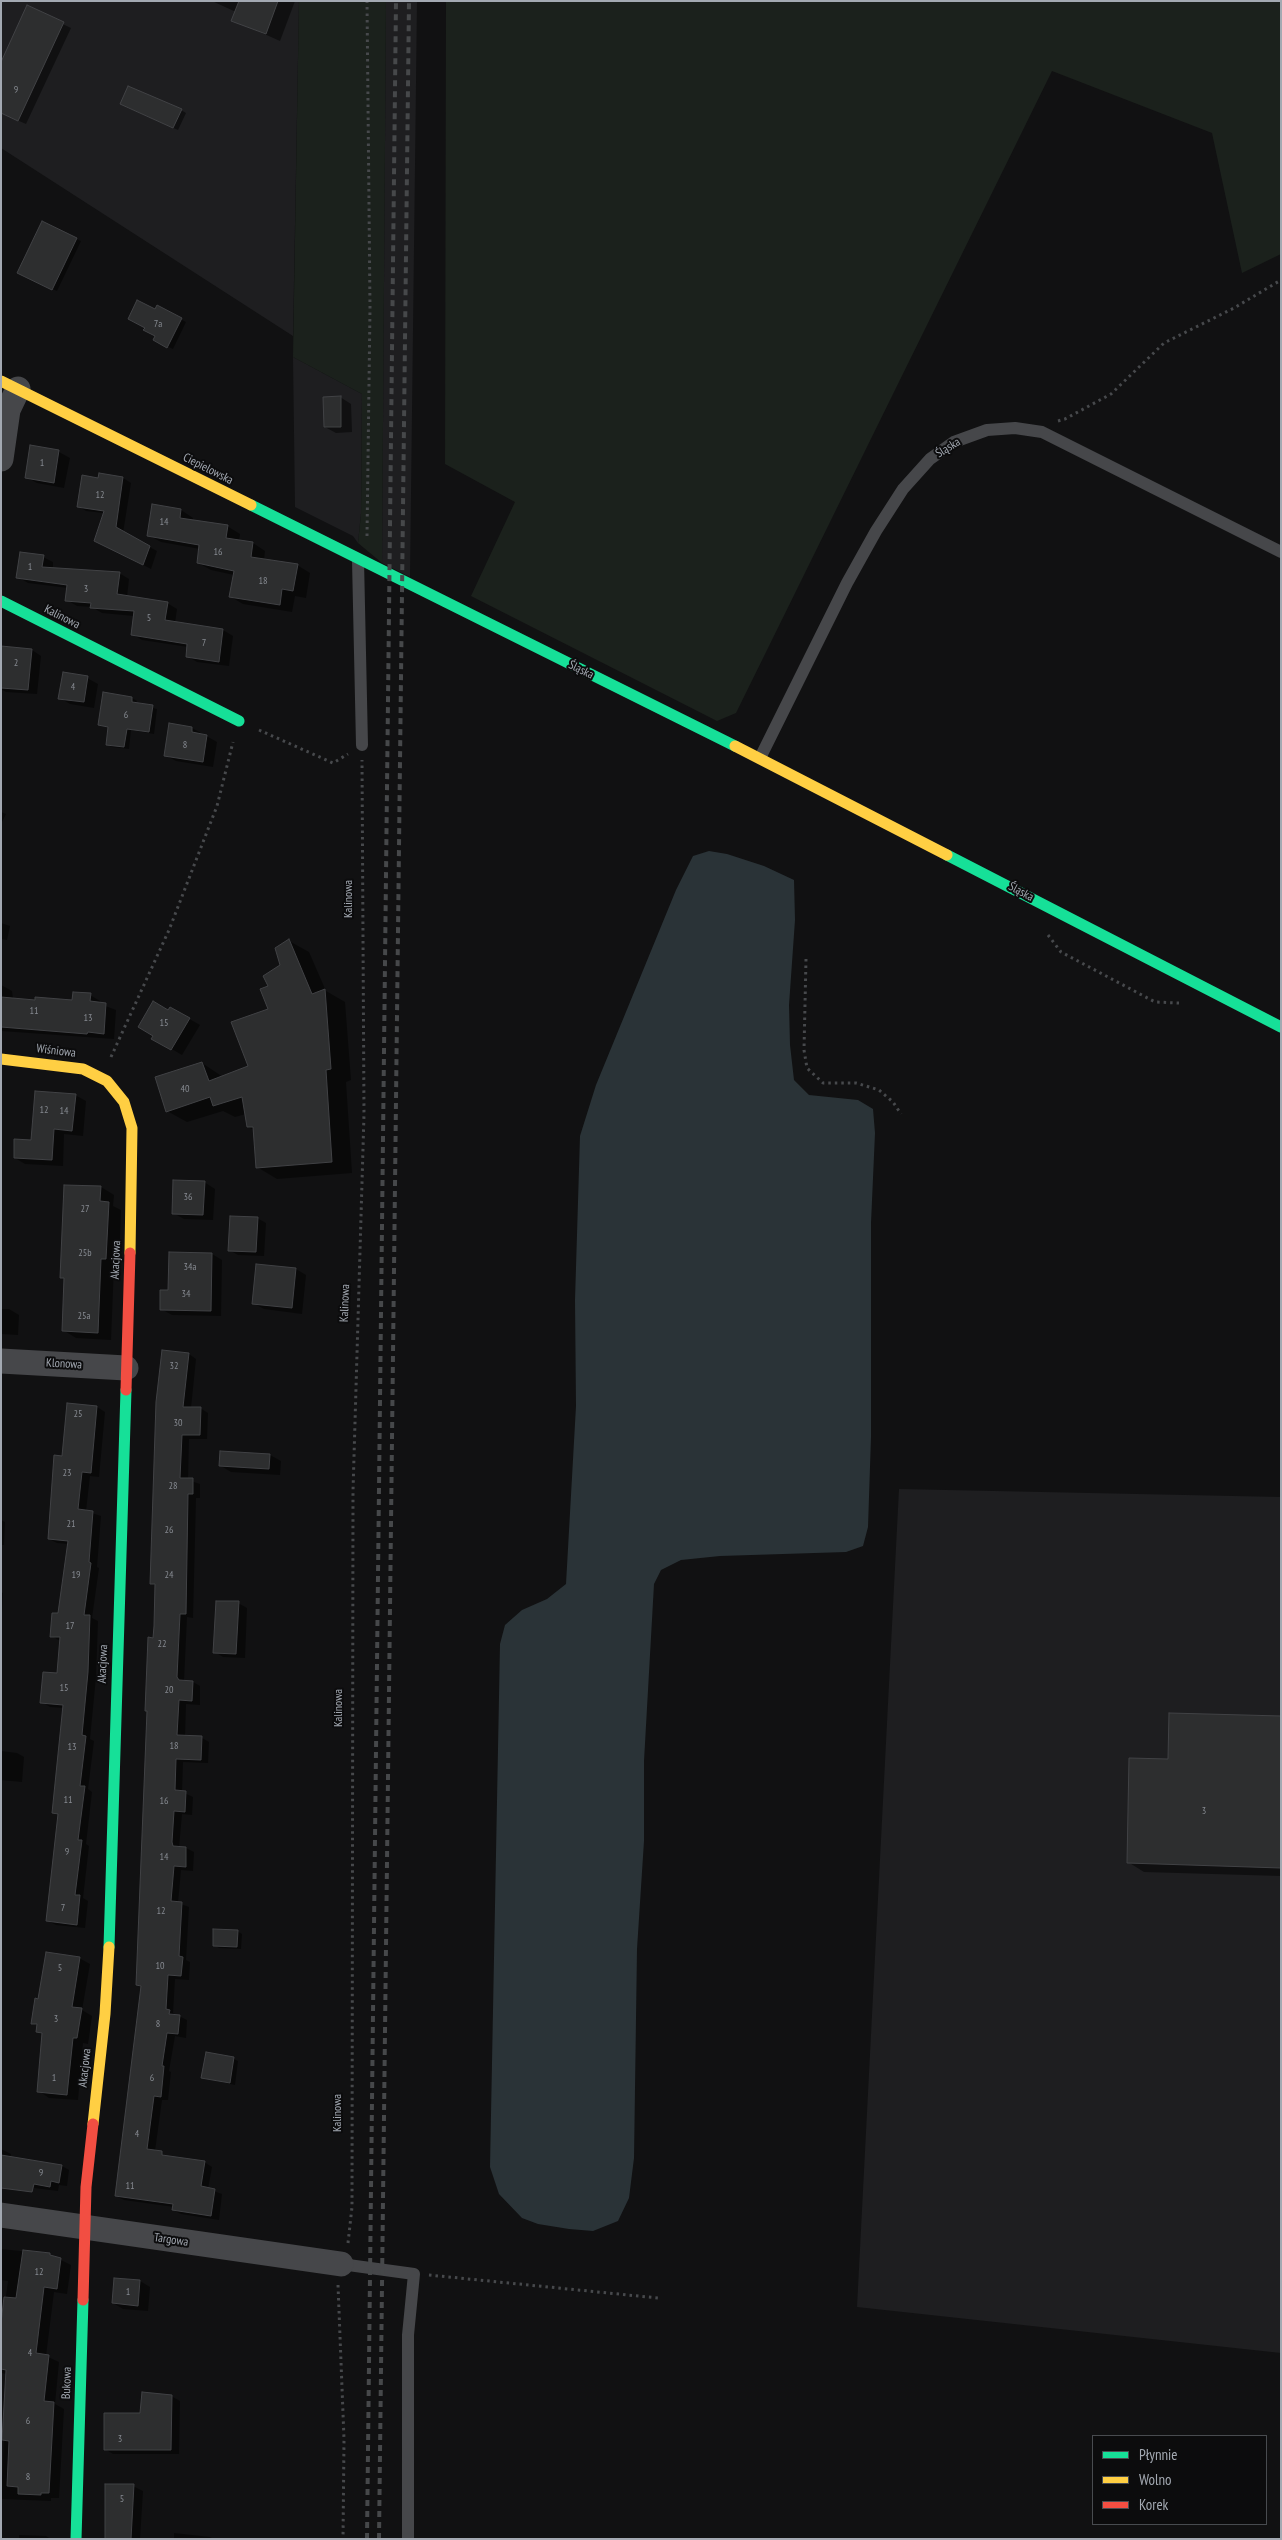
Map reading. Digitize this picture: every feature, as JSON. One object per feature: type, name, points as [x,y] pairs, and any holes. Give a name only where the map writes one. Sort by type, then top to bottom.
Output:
[{"type":"street","name":"Ciepielowska","points":[[10,385],[402,582]]},
{"type":"street","points":[[1,459],[10,385]]},
{"type":"street","name":"Śląska","points":[[402,582],[760,758],[1281,1027]]},
{"type":"street","name":"Kalinowa","points":[[1,601],[239,721]]},
{"type":"street","name":"Wiśniowa","points":[[1,1059],[83,1069],[107,1081],[124,1102]]},
{"type":"street","name":"Akacjowa","points":[[85,2227],[86,2187],[105,2014],[109,1950],[133,1163],[132,1128],[124,1102]]},
{"type":"street","name":"Klonowa","points":[[1,1361],[126,1368]]},
{"type":"street","name":"Targowa","points":[[1,2215],[341,2264]]},
{"type":"street","name":"Bukowa","points":[[76,2539],[85,2227]]},
{"type":"lane","name":"Śląska","points":[[760,758],[847,583],[876,531],[903,489],[930,459],[954,442],[987,430],[1015,428],[1042,432],[1281,552]]},
{"type":"lane","points":[[358,560],[362,745]]},
{"type":"lane","points":[[341,2264],[414,2274],[408,2335],[408,2539]]},
{"type":"path","points":[[358,560],[367,538],[370,308],[367,1]]},
{"type":"path","points":[[1015,428],[1065,419],[1111,394],[1164,343],[1234,308],[1281,280]]},
{"type":"path","points":[[102,1078],[169,930],[213,815],[239,721],[333,763],[362,745]]},
{"type":"path","name":"Kalinowa","points":[[343,2539],[344,2439],[338,2273],[350,2238],[352,2207],[353,1491],[364,1114],[362,745]]},
{"type":"path","points":[[806,959],[804,1050],[807,1068],[823,1083],[856,1083],[879,1090],[893,1102],[901,1114]]},
{"type":"path","points":[[414,2274],[658,2298]]},
{"type":"shaded area","points":[[299,1],[293,336],[1,148],[1,2]]},
{"type":"shaded area","points":[[299,1],[386,1],[382,563],[358,543],[361,514],[362,394],[293,357]]},
{"type":"shaded area","points":[[386,1],[417,1],[410,577],[382,563]]},
{"type":"shaded area","points":[[446,1],[1281,1],[1281,254],[1242,273],[1212,133],[1052,71],[736,713],[717,721],[471,596],[515,502],[445,464]]},
{"type":"shaded area","points":[[293,357],[362,394],[361,514],[358,543],[353,536],[295,507]]},
{"type":"shaded area","points":[[709,851],[727,854],[764,866],[794,880],[795,920],[789,1005],[790,1045],[794,1080],[809,1095],[858,1100],[873,1109],[875,1133],[871,1223],[871,1437],[868,1527],[863,1546],[846,1552],[720,1556],[681,1560],[661,1570],[654,1584],[644,1761],[644,1841],[637,1949],[634,2158],[629,2198],[618,2221],[593,2231],[569,2229],[538,2224],[522,2218],[499,2194],[490,2167],[500,1644],[505,1625],[522,1610],[547,1599],[566,1584],[576,1406],[575,1300],[580,1136],[596,1085],[676,890],[693,856]]},
{"type":"shaded area","points":[[899,1489],[1281,1497],[1281,2353],[857,2307]]},
{"type":"building","points":[[239,1],[278,1],[266,34],[231,21]]},
{"type":"building","points":[[27,5],[64,22],[18,121],[1,113],[1,62]]},
{"type":"building","points":[[128,86],[182,109],[173,128],[120,104]]},
{"type":"building","points":[[42,221],[77,238],[52,290],[17,273]]},
{"type":"building","points":[[137,300],[155,309],[157,305],[182,318],[167,348],[153,340],[155,336],[143,330],[145,328],[128,319]]},
{"type":"building","points":[[341,396],[341,427],[324,427],[323,397]]},
{"type":"building","points":[[30,445],[59,450],[54,483],[25,478]]},
{"type":"building","points":[[99,473],[123,477],[116,527],[150,546],[143,565],[94,541],[104,511],[77,507],[82,475],[98,478]]},
{"type":"building","points":[[152,504],[181,509],[180,518],[228,525],[226,538],[253,542],[251,557],[298,564],[293,591],[282,589],[280,605],[229,597],[234,571],[197,563],[199,545],[147,536]]},
{"type":"building","points":[[20,552],[44,555],[42,567],[120,572],[117,594],[168,602],[165,620],[223,629],[219,662],[186,657],[187,644],[131,635],[134,611],[90,608],[91,603],[65,601],[67,585],[16,578]]},
{"type":"building","points":[[1,646],[32,649],[28,690],[1,688]]},
{"type":"building","points":[[63,672],[88,676],[84,702],[58,699]]},
{"type":"building","points":[[103,692],[132,697],[132,702],[153,705],[149,732],[127,729],[124,747],[106,745],[108,727],[98,725]]},
{"type":"building","points":[[169,723],[192,727],[192,732],[207,735],[203,762],[164,756]]},
{"type":"building","points":[[289,939],[312,994],[325,989],[331,1069],[326,1070],[332,1162],[256,1168],[253,1127],[247,1127],[242,1097],[213,1106],[210,1097],[166,1112],[155,1077],[202,1062],[209,1081],[248,1066],[231,1022],[268,1009],[260,989],[268,986],[263,976],[280,965],[275,948]]},
{"type":"building","points":[[73,992],[91,993],[90,1001],[106,1003],[104,1034],[1,1027],[1,997],[35,1000],[35,997],[72,1000]]},
{"type":"building","points":[[153,1001],[168,1010],[170,1007],[190,1018],[171,1050],[151,1039],[153,1036],[138,1027]]},
{"type":"building","points":[[35,1091],[76,1094],[72,1131],[54,1129],[52,1160],[14,1158],[14,1139],[31,1140]]},
{"type":"building","points":[[173,1180],[205,1181],[203,1215],[172,1214]]},
{"type":"building","points":[[64,1185],[101,1186],[100,1201],[109,1202],[106,1259],[101,1259],[98,1333],[62,1331],[64,1278],[60,1278]]},
{"type":"building","points":[[230,1216],[258,1217],[256,1252],[228,1251]]},
{"type":"building","points":[[169,1252],[212,1253],[211,1311],[160,1310],[160,1290],[168,1290]]},
{"type":"building","points":[[256,1264],[296,1268],[292,1308],[252,1304]]},
{"type":"building","points":[[162,1350],[189,1353],[183,1407],[201,1407],[200,1435],[182,1435],[180,1478],[193,1478],[193,1494],[188,1494],[186,1614],[180,1614],[177,1677],[179,1680],[193,1681],[192,1701],[179,1700],[177,1735],[202,1736],[201,1760],[176,1759],[175,1790],[186,1791],[185,1812],[174,1811],[172,1842],[173,1846],[186,1847],[186,1867],[174,1866],[171,1901],[182,1902],[179,1956],[183,1957],[181,1976],[168,1975],[166,2009],[170,2010],[169,2014],[180,2015],[178,2034],[167,2033],[162,2066],[164,2066],[161,2097],[154,2096],[147,2149],[162,2151],[162,2155],[205,2161],[201,2186],[215,2189],[211,2216],[172,2210],[173,2204],[115,2196],[141,1986],[136,1985],[147,1711],[145,1711],[148,1637],[153,1638],[154,1626],[155,1584],[150,1584],[156,1402]]},
{"type":"building","points":[[67,1403],[97,1406],[91,1473],[82,1472],[78,1509],[93,1511],[89,1562],[91,1563],[84,1615],[90,1615],[88,1672],[82,1735],[86,1736],[80,1786],[85,1786],[78,1840],[82,1840],[75,1895],[80,1895],[77,1925],[46,1921],[58,1814],[52,1813],[63,1705],[40,1703],[43,1672],[57,1673],[60,1637],[50,1637],[52,1613],[58,1613],[68,1541],[48,1539],[54,1455],[62,1456]]},
{"type":"building","points":[[220,1451],[270,1454],[269,1469],[219,1466]]},
{"type":"building","points":[[216,1601],[239,1601],[236,1654],[213,1653]]},
{"type":"building","points":[[1169,1713],[1281,1716],[1281,1868],[1127,1863],[1129,1758],[1168,1759]]},
{"type":"building","points":[[213,1929],[238,1930],[237,1947],[213,1946]]},
{"type":"building","points":[[46,1952],[80,1957],[72,2007],[82,2008],[77,2038],[73,2038],[67,2095],[37,2092],[42,2033],[36,2032],[37,2024],[31,2024],[35,1998],[38,1999]]},
{"type":"building","points":[[206,2052],[234,2057],[230,2083],[201,2078]]},
{"type":"building","points":[[1,2155],[62,2165],[59,2183],[51,2181],[50,2187],[34,2184],[32,2192],[1,2188]]},
{"type":"building","points":[[23,2250],[50,2253],[50,2255],[61,2258],[57,2289],[44,2287],[36,2353],[49,2355],[44,2401],[54,2402],[49,2493],[41,2493],[41,2495],[18,2494],[18,2487],[7,2486],[9,2441],[2,2440],[6,2370],[1,2369],[1,2323],[4,2297],[16,2298]]},
{"type":"building","points":[[114,2278],[140,2280],[138,2306],[112,2303]]},
{"type":"building","points":[[142,2392],[172,2395],[171,2450],[104,2450],[104,2413],[140,2413]]},
{"type":"building","points":[[105,2484],[134,2484],[131,2539],[105,2539]]},
{"type":"railway","points":[[367,2539],[396,1]]},
{"type":"railway","points":[[379,2539],[409,1]]},
{"type":"traffic: fast","points":[[251,505],[735,746]]},
{"type":"traffic: fast","points":[[1,601],[239,721]]},
{"type":"traffic: fast","points":[[947,855],[1281,1027]]},
{"type":"traffic: fast","points":[[109,1947],[126,1390]]},
{"type":"traffic: fast","points":[[76,2539],[83,2300]]},
{"type":"traffic: slow","points":[[1,381],[251,505]]},
{"type":"traffic: slow","points":[[735,746],[947,855]]},
{"type":"traffic: slow","points":[[1,1059],[83,1069],[107,1081],[124,1102],[132,1128],[130,1253]]},
{"type":"traffic: slow","points":[[93,2124],[105,2014],[109,1947]]},
{"type":"traffic: jam","points":[[126,1390],[130,1253]]},
{"type":"traffic: jam","points":[[83,2300],[86,2187],[93,2124]]}]
